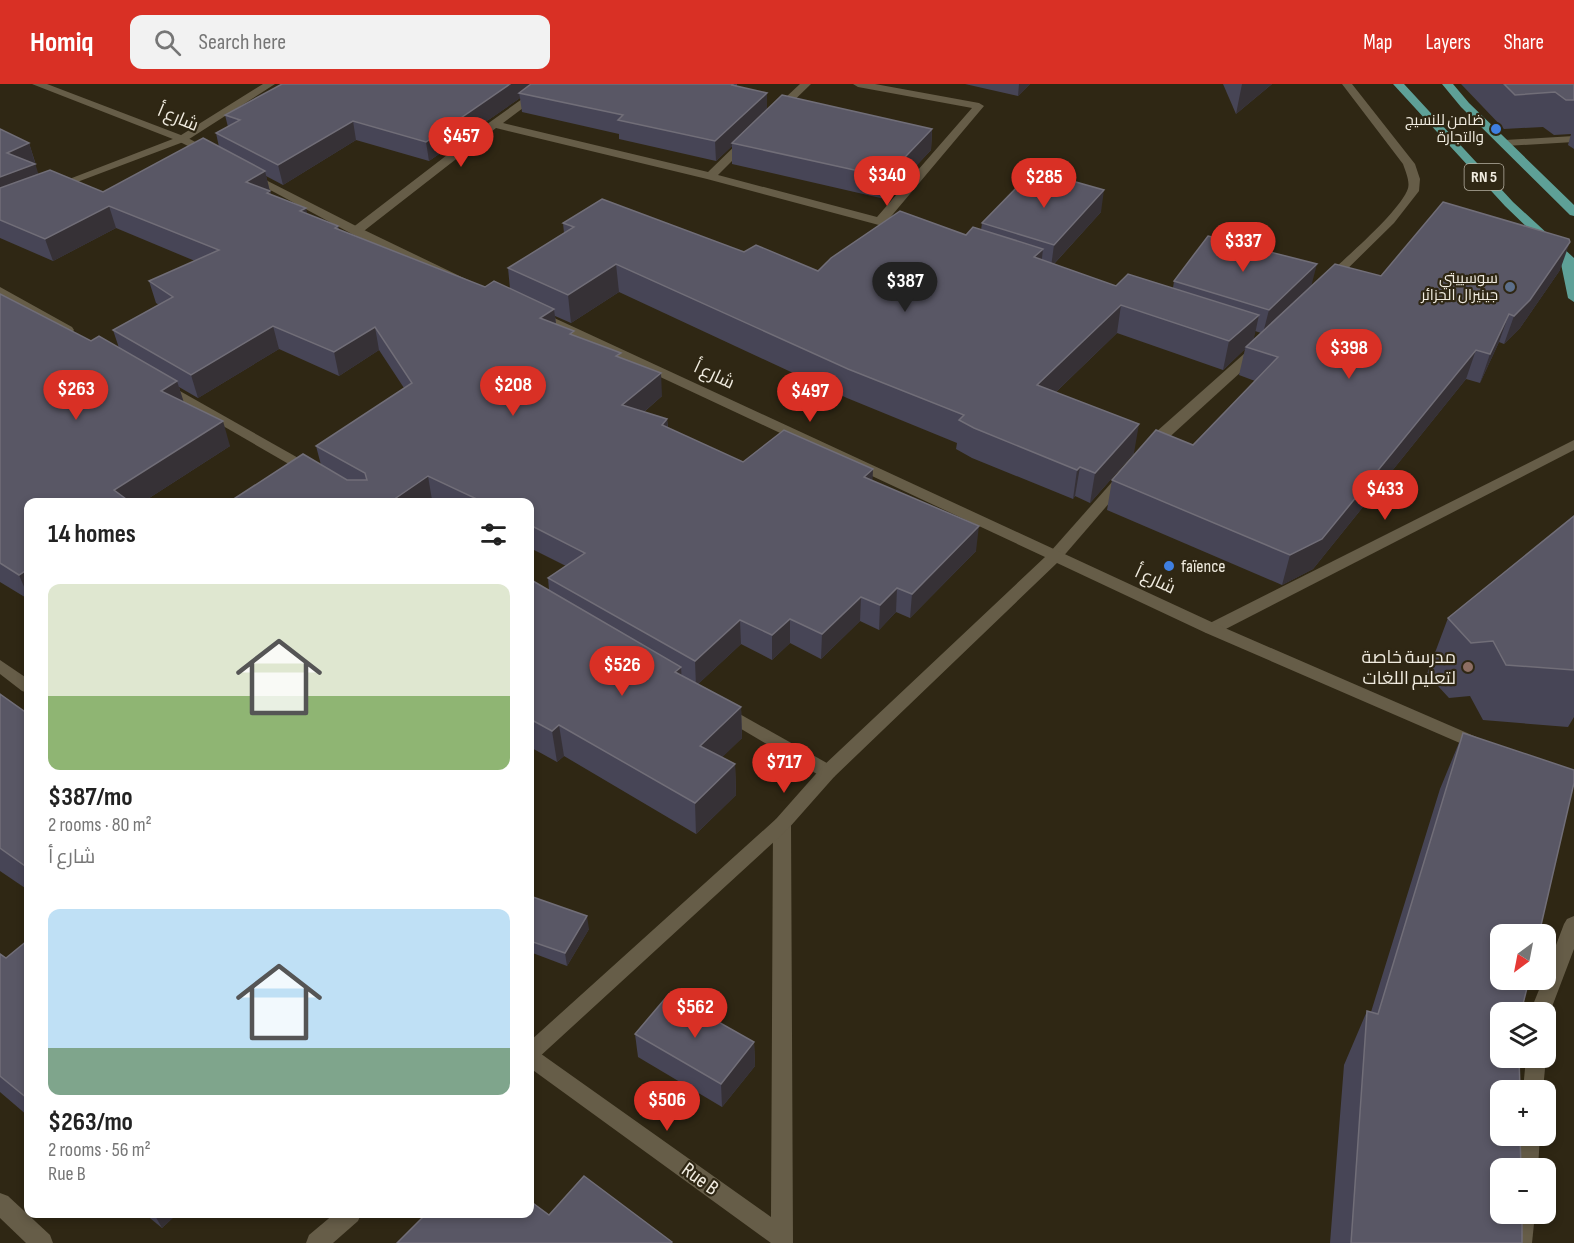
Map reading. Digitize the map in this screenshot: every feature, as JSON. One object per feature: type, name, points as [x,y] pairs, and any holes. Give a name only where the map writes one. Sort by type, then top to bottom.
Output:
[{"type":"main road","name":"RN 5","points":[[1398,84],[1509,204],[1570,262]]},
{"type":"main road","name":"RN 5","points":[[1447,84],[1465,105],[1574,212]]},
{"type":"main road","points":[[1570,262],[1574,298]]},
{"type":"street","name":"شارع أ","points":[[37,84],[182,139],[356,231],[474,285]]},
{"type":"street","points":[[43,192],[182,139],[270,84]]},
{"type":"street","points":[[356,231],[494,124],[550,84]]},
{"type":"street","points":[[710,176],[806,84]]},
{"type":"street","points":[[858,84],[979,106],[881,220]]},
{"type":"street","points":[[1316,292],[1390,220],[1413,191],[1414,179],[1409,164],[1347,84]]},
{"type":"street","points":[[494,124],[710,176],[881,220],[915,231]]},
{"type":"street","points":[[1505,143],[1574,139]]},
{"type":"street","points":[[0,291],[81,338]]},
{"type":"street","name":"شارع أ","points":[[528,310],[1212,629],[1497,752]]},
{"type":"street","points":[[534,1051],[782,824],[828,772],[1056,555],[1161,435],[1266,341],[1255,338]]},
{"type":"street","points":[[152,379],[324,479]]},
{"type":"street","points":[[1212,629],[1574,444]]},
{"type":"street","points":[[0,666],[24,684]]},
{"type":"street","points":[[704,700],[828,772]]},
{"type":"street","points":[[782,824],[782,1241]]},
{"type":"street","points":[[1544,1002],[1574,924]]},
{"type":"street","name":"Rue B","points":[[534,1058],[782,1241]]},
{"type":"street","points":[[0,1203],[42,1243]]},
{"type":"street","points":[[318,1243],[346,1218]]},
{"type":"street","points":[[1521,1243],[1523,1224]]},
{"type":"building","points":[[282,84],[510,84],[426,142],[353,121],[278,165],[216,133],[240,120],[225,115]]},
{"type":"building","points":[[531,84],[733,84],[767,93],[715,141],[618,120],[623,115],[519,93]]},
{"type":"building","points":[[1504,84],[1574,84],[1574,100],[1566,100],[1555,92],[1515,95]]},
{"type":"building","points":[[782,95],[932,129],[886,177],[732,143]]},
{"type":"building","points":[[0,129],[29,143],[7,153],[35,164],[0,177]]},
{"type":"building","points":[[203,138],[265,171],[246,182],[306,208],[300,211],[338,226],[335,228],[485,287],[494,281],[554,309],[540,318],[574,331],[570,334],[621,353],[616,356],[661,373],[622,405],[667,419],[662,425],[743,462],[784,430],[873,469],[864,477],[979,526],[912,594],[897,588],[880,605],[861,597],[822,634],[790,619],[772,635],[740,620],[695,661],[548,578],[585,553],[534,527],[534,498],[475,498],[428,476],[396,498],[235,498],[303,454],[347,480],[367,480],[365,473],[316,446],[412,383],[375,327],[334,352],[273,326],[191,375],[113,330],[173,297],[149,281],[219,250],[109,206],[45,239],[0,220],[0,188],[50,170],[103,192]]},
{"type":"building","points":[[1051,175],[1104,190],[1054,245],[982,223],[1023,181],[1041,185]]},
{"type":"building","points":[[602,199],[744,252],[756,245],[818,271],[831,258],[900,211],[966,235],[973,227],[1043,249],[1034,257],[1116,286],[1128,274],[1259,315],[1229,341],[1121,305],[1037,385],[1139,424],[1095,473],[1080,467],[1077,470],[974,428],[959,420],[964,415],[848,369],[616,264],[568,295],[508,268],[574,227],[563,223]]},
{"type":"building","points":[[1443,202],[1569,239],[1570,242],[1530,300],[1514,316],[1509,314],[1490,354],[1476,350],[1322,539],[1290,555],[1112,480],[1156,430],[1193,445],[1278,357],[1246,347],[1335,264],[1381,276]]},
{"type":"building","points":[[1208,236],[1317,264],[1269,310],[1174,281]]},
{"type":"building","points":[[0,294],[91,341],[99,336],[177,381],[161,391],[223,421],[114,490],[125,498],[24,498],[24,572],[19,575],[0,563]]},
{"type":"building","points":[[1574,516],[1574,670],[1506,665],[1493,641],[1471,643],[1448,618]]},
{"type":"building","points":[[534,582],[681,667],[675,672],[741,707],[700,746],[735,764],[695,803],[559,725],[552,731],[534,721]]},
{"type":"building","points":[[0,694],[24,711],[24,865],[0,848]]},
{"type":"building","points":[[1463,733],[1574,770],[1574,783],[1541,924],[1490,924],[1490,990],[1526,990],[1524,1002],[1490,1002],[1490,1068],[1519,1068],[1520,1080],[1490,1080],[1490,1146],[1520,1146],[1521,1158],[1490,1158],[1490,1224],[1522,1224],[1522,1243],[1351,1243],[1367,1011],[1378,1014]]},
{"type":"building","points":[[534,897],[587,916],[565,953],[534,942]]},
{"type":"building","points":[[24,943],[24,1096],[0,1076],[0,954],[6,958]]},
{"type":"building","points":[[669,994],[754,1042],[721,1084],[635,1034]]},
{"type":"building","points":[[584,1176],[672,1242],[397,1243],[422,1218],[534,1218],[534,1204],[549,1215]]},
{"type":"place","name":"ضامن للنسيج والتجارة","points":[[1496,129]]},
{"type":"place","name":"سوسييتي جينيرال الجزائر","points":[[1510,287]]},
{"type":"place","name":"faïence","points":[[1169,566]]},
{"type":"place","name":"مدرسة خاصة لتعليم اللغات","points":[[1468,667]]}]
